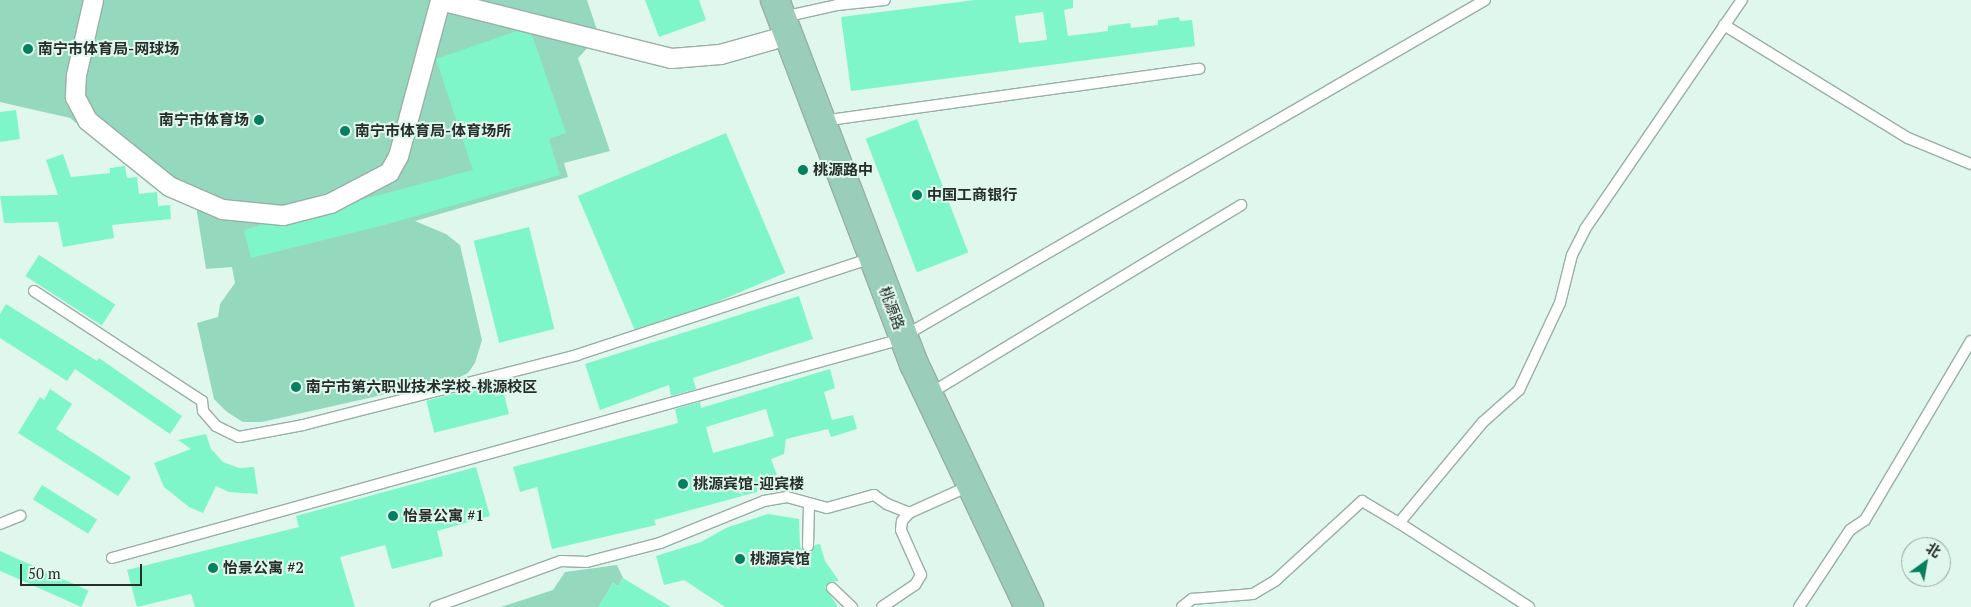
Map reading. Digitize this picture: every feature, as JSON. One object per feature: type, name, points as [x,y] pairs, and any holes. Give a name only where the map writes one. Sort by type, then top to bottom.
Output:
[{"type":"main road","name":"桃源路","points":[[757,0],[777,19],[821,121],[897,339],[958,491],[1011,607]]},
{"type":"main road","name":"桃源路","points":[[777,19],[860,262],[897,339],[928,394],[1030,607]]},
{"type":"street","points":[[93,0],[75,90],[75,97],[87,120],[169,186],[222,209],[283,215],[330,203],[389,172],[398,156],[440,0],[671,58],[720,54],[777,19]]},
{"type":"lane","points":[[777,19],[837,5],[885,0]]},
{"type":"lane","points":[[112,558],[897,339],[1485,0]]},
{"type":"lane","points":[[1399,523],[1483,422],[1519,390],[1560,303],[1572,255],[1585,229],[1742,0]]},
{"type":"lane","points":[[1724,25],[1908,138],[1971,164]]},
{"type":"lane","points":[[821,121],[1199,68]]},
{"type":"lane","points":[[928,394],[1241,205]]},
{"type":"lane","points":[[34,291],[202,401],[203,411],[216,426],[239,437],[303,425],[577,355],[860,262]]},
{"type":"lane","points":[[1800,607],[1850,530],[1865,520],[1971,341]]},
{"type":"lane","points":[[882,607],[916,585],[921,575],[901,530],[909,513],[958,491]]},
{"type":"lane","points":[[435,607],[561,561],[588,562],[660,543],[764,502],[787,497],[810,505],[827,508],[874,495],[887,504],[909,513]]},
{"type":"lane","points":[[1182,607],[1192,599],[1253,594],[1276,580],[1362,501],[1528,607]]},
{"type":"lane","points":[[808,546],[810,505]]},
{"type":"lane","points":[[0,524],[20,516]]},
{"type":"lane","points":[[832,588],[852,607]]},
{"type":"green space","name":"南宁市体育局-体育场所","points":[[0,0],[587,0],[599,36],[578,58],[610,151],[564,163],[568,177],[415,221],[446,234],[460,245],[482,340],[475,363],[468,373],[458,378],[262,422],[243,422],[227,412],[214,399],[197,323],[218,317],[220,304],[235,283],[232,267],[206,269],[196,206],[148,181],[70,118],[0,102]]},
{"type":"green space","points":[[617,565],[623,578],[618,586],[613,583],[601,603],[607,607],[501,607],[553,590],[565,572]]},
{"type":"building","points":[[645,0],[699,0],[706,20],[659,37]]},
{"type":"building","points":[[975,0],[1073,0],[1073,8],[1064,10],[1068,36],[1108,31],[1108,26],[1130,23],[1131,28],[1158,25],[1158,20],[1179,17],[1180,21],[1192,20],[1195,46],[851,91],[841,17]],"holes":[[[1043,12],[1047,40],[1019,43],[1015,16]]]},
{"type":"building","points":[[517,31],[532,35],[566,133],[549,139],[560,175],[384,225],[251,258],[244,230],[264,224],[286,226],[333,214],[357,201],[473,170],[436,59]]},
{"type":"building","points":[[16,110],[20,139],[0,142],[0,112]]},
{"type":"building","name":"中国工商银行","points":[[917,119],[968,253],[917,272],[866,139]]},
{"type":"building","points":[[726,133],[785,273],[637,336],[578,196]]},
{"type":"building","points":[[63,154],[71,177],[110,173],[110,168],[125,166],[127,178],[137,177],[139,194],[157,192],[158,206],[170,205],[171,219],[112,225],[114,238],[63,247],[58,222],[4,223],[0,196],[58,195],[46,160]]},
{"type":"building","points":[[529,227],[554,329],[499,343],[474,241]]},
{"type":"building","points":[[39,255],[115,305],[102,326],[25,276]]},
{"type":"building","points":[[799,296],[813,339],[693,378],[696,389],[671,396],[669,385],[600,410],[585,364]]},
{"type":"building","points":[[6,304],[97,361],[99,358],[182,416],[170,434],[75,369],[67,381],[0,338],[0,314]]},
{"type":"building","points":[[830,369],[835,388],[824,392],[832,420],[853,415],[857,429],[831,437],[828,429],[786,439],[784,454],[771,459],[777,475],[757,485],[757,492],[654,520],[656,525],[552,549],[537,487],[520,492],[513,467],[678,423],[675,409],[700,402],[701,408]],"holes":[[[766,409],[774,436],[713,453],[706,427]]]},
{"type":"building","points":[[501,382],[509,414],[434,433],[426,401]]},
{"type":"building","points":[[50,389],[72,404],[56,429],[131,477],[118,496],[18,433],[40,397],[44,400]]},
{"type":"building","points":[[206,434],[211,449],[223,462],[239,468],[254,467],[258,494],[229,492],[216,486],[203,513],[189,507],[164,487],[154,463],[191,449],[178,440]]},
{"type":"building","points":[[476,467],[490,516],[437,531],[443,556],[392,569],[385,545],[340,557],[355,607],[195,607],[191,594],[137,607],[127,570],[299,527],[296,516]]},
{"type":"building","points":[[42,485],[97,519],[88,534],[33,499]]},
{"type":"building","name":"桃源宾馆","points":[[768,514],[799,519],[800,547],[805,552],[811,552],[815,545],[820,544],[825,561],[839,581],[830,582],[825,587],[838,607],[725,607],[684,580],[664,585],[656,556],[701,542],[726,528]]},
{"type":"building","points":[[0,551],[89,590],[81,607],[0,571]]},
{"type":"building","points":[[623,578],[671,607],[598,607],[613,583],[618,586]]},
{"type":"place","name":"南宁市体育局-网球场","points":[[28,49]]},
{"type":"place","name":"南宁市体育场","points":[[259,120]]},
{"type":"place","name":"南宁市体育局-体育场所","points":[[345,131]]},
{"type":"place","name":"桃源路中","points":[[803,170]]},
{"type":"place","name":"中国工商银行","points":[[917,195]]},
{"type":"place","name":"南宁市第六职业技术学校-桃源校区","points":[[296,387]]},
{"type":"place","name":"桃源宾馆-迎宾楼","points":[[683,484]]},
{"type":"place","name":"怡景公寓 #1","points":[[393,516]]},
{"type":"place","name":"桃源宾馆","points":[[740,559]]},
{"type":"place","name":"怡景公寓 #2","points":[[213,568]]}]
